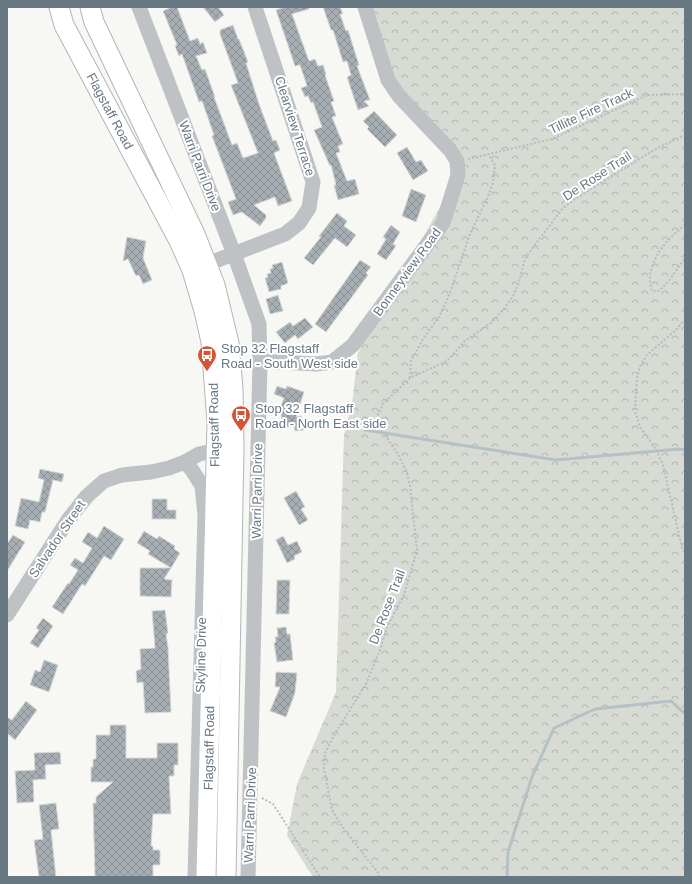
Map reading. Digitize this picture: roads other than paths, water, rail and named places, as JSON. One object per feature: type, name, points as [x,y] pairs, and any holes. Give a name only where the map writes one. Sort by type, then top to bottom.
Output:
[{"type":"main road","name":"Flagstaff Road","points":[[59,7],[64,26],[179,241],[200,267]]},
{"type":"main road","name":"Flagstaff Road","points":[[90,7],[94,22],[195,234],[204,311],[211,342],[216,422],[225,448],[226,877]]},
{"type":"main road","name":"Flagstaff Road","points":[[206,877],[225,448]]},
{"type":"street","name":"Warri Parri Drive","points":[[139,7],[234,254],[259,324],[260,361],[248,877]]},
{"type":"street","name":"Clearview Terrace","points":[[200,267],[286,234],[298,223],[309,208],[313,182],[255,7]]},
{"type":"street","name":"Bonneyview Road","points":[[260,361],[305,364],[332,362],[353,345],[443,223],[458,175],[458,161],[450,150],[399,96],[388,80],[365,7]]},
{"type":"street","name":"Salvador Street","points":[[7,615],[68,520],[86,496],[104,481],[122,475],[151,472],[169,468],[185,462],[199,454],[225,448]]},
{"type":"street","name":"Skyline Drive","points":[[185,462],[202,486],[204,515],[195,877]]},
{"type":"waterway","points":[[365,430],[556,460],[679,449],[685,450]]},
{"type":"waterway","points":[[507,877],[508,852],[532,777],[554,728],[595,709],[671,701],[685,714]]},
{"type":"place","name":"Stop 32 Flagstaff Road - South West side","points":[[207,372]]},
{"type":"place","name":"Stop 32 Flagstaff Road - North East side","points":[[241,432]]}]
